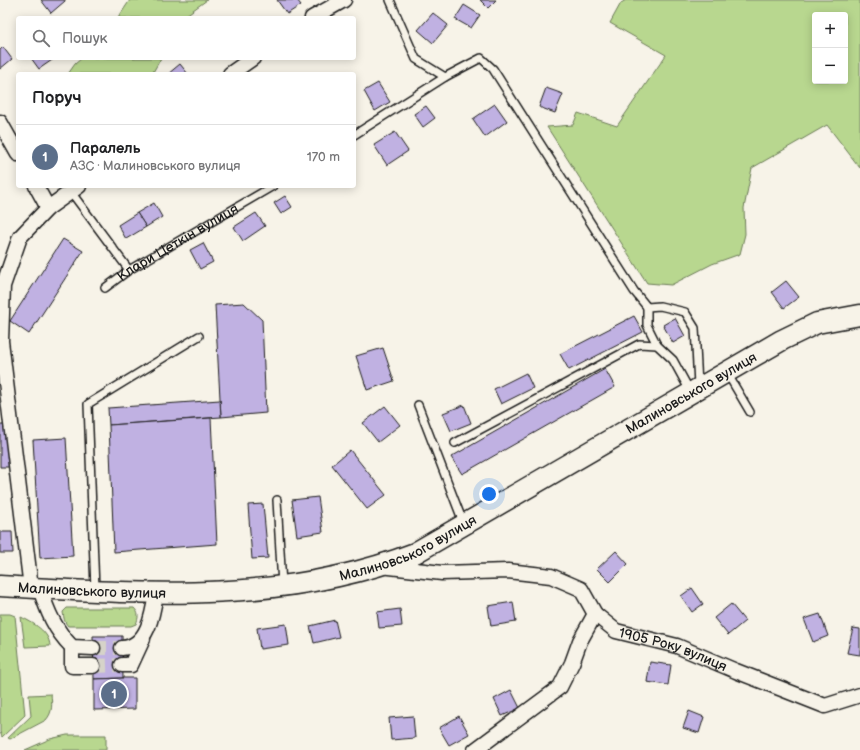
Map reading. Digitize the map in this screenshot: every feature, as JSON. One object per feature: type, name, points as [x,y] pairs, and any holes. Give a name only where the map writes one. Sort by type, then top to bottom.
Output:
[{"type":"main road","name":"Малиновського вулиця","points":[[0,586],[156,593],[221,593],[282,587],[333,578],[381,566],[415,553],[782,340],[817,323],[858,314]]},
{"type":"street","points":[[316,16],[344,0]]},
{"type":"street","points":[[233,72],[250,60]]},
{"type":"street","points":[[0,122],[16,150]]},
{"type":"street","points":[[37,188],[48,208]]},
{"type":"street","points":[[75,189],[48,208],[20,237],[3,286],[0,341],[35,588],[48,616],[62,638],[72,648],[72,666],[94,666]]},
{"type":"street","name":"1905 Року вулиця","points":[[381,566],[442,573],[508,571],[551,576],[580,589],[594,614],[616,631],[677,646],[825,706],[860,695]]},
{"type":"street","points":[[122,665],[131,665],[153,617],[156,593]]},
{"type":"street","points":[[475,750],[560,687],[572,663],[580,641],[594,614]]},
{"type":"street","points":[[122,648],[130,648],[144,634]]},
{"type":"street","points":[[72,648],[93,648]]},
{"type":"lane","points":[[390,0],[416,59],[445,77]]},
{"type":"lane","points":[[356,134],[445,77],[481,58],[493,69],[634,291],[647,307],[647,325],[657,345],[673,360],[695,391]]},
{"type":"lane","name":"Клари Цеткін вулиця","points":[[105,288],[130,270],[270,188]]},
{"type":"lane","points":[[75,189],[130,270]]},
{"type":"lane","points":[[647,307],[660,306],[685,312],[695,328],[695,391]]},
{"type":"lane","points":[[95,591],[88,404],[199,336]]},
{"type":"lane","points":[[455,443],[639,344],[657,345]]},
{"type":"lane","points":[[726,373],[750,412]]},
{"type":"lane","points":[[418,406],[464,524]]},
{"type":"lane","points":[[277,500],[282,587]]},
{"type":"green space","points":[[130,0],[207,0],[185,16],[119,16]]},
{"type":"green space","points":[[626,0],[860,0],[860,168],[827,125],[752,168],[744,208],[745,234],[740,254],[712,264],[671,285],[647,283],[547,127],[573,125],[578,113],[617,126],[666,55],[610,23],[621,3]]},
{"type":"green space","points":[[80,60],[160,60],[153,72],[69,72]]},
{"type":"green space","points":[[67,608],[134,608],[138,613],[138,617],[136,624],[131,626],[68,626],[63,612]]},
{"type":"green space","points":[[0,614],[10,614],[15,616],[25,715],[2,737],[0,732]]},
{"type":"green space","points":[[21,617],[44,632],[50,646],[25,647]]},
{"type":"green space","points":[[51,694],[51,711],[46,720],[10,739],[8,738],[31,716],[29,695]]},
{"type":"green space","points":[[67,735],[106,735],[106,750],[25,750],[50,739]]},
{"type":"building","points":[[41,0],[65,0],[65,1],[51,13]]},
{"type":"building","points":[[277,0],[297,0],[301,5],[287,14]]},
{"type":"building","points":[[480,0],[496,0],[488,8]]},
{"type":"building","points":[[464,5],[480,15],[471,28],[455,19]]},
{"type":"building","points":[[433,13],[448,25],[433,43],[418,30]]},
{"type":"building","points":[[3,47],[12,59],[0,69],[0,50]]},
{"type":"building","points":[[32,60],[52,60],[39,69]]},
{"type":"building","points":[[180,64],[186,72],[170,72]]},
{"type":"building","points":[[378,83],[390,102],[375,111],[364,91]]},
{"type":"building","points":[[546,88],[563,94],[555,113],[539,107]]},
{"type":"building","points":[[495,104],[507,121],[485,137],[473,119]]},
{"type":"building","points":[[426,106],[435,118],[423,127],[414,114]]},
{"type":"building","points":[[395,132],[408,151],[387,165],[374,145]]},
{"type":"building","points":[[285,196],[292,207],[281,214],[274,203]]},
{"type":"building","points":[[154,203],[162,217],[146,227],[137,213]]},
{"type":"building","points":[[137,213],[146,227],[126,239],[118,225]]},
{"type":"building","points":[[256,213],[265,226],[243,241],[234,227]]},
{"type":"building","points":[[63,239],[83,251],[29,334],[10,321]]},
{"type":"building","points":[[203,243],[213,262],[200,269],[190,250]]},
{"type":"building","points":[[786,281],[799,297],[784,308],[772,292]]},
{"type":"building","points":[[244,303],[262,320],[266,413],[221,417],[215,305]]},
{"type":"building","points":[[634,316],[643,332],[569,370],[560,354]]},
{"type":"building","points":[[675,318],[685,336],[673,343],[663,325]]},
{"type":"building","points":[[383,348],[394,381],[367,390],[356,356]]},
{"type":"building","points":[[605,369],[615,387],[462,474],[451,457]]},
{"type":"building","points":[[526,373],[533,388],[501,404],[494,389]]},
{"type":"building","points":[[220,400],[221,417],[109,425],[108,408]]},
{"type":"building","points":[[464,405],[471,423],[451,431],[443,413]]},
{"type":"building","points":[[385,406],[400,425],[378,442],[363,423]]},
{"type":"building","points":[[211,418],[217,544],[114,552],[109,425]]},
{"type":"building","points":[[0,425],[7,425],[9,467],[0,467]]},
{"type":"building","points":[[66,438],[73,556],[40,558],[33,440]]},
{"type":"building","points":[[350,450],[386,495],[367,509],[332,465]]},
{"type":"building","points":[[318,497],[323,532],[297,536],[292,500]]},
{"type":"building","points":[[263,504],[268,558],[252,559],[248,505]]},
{"type":"building","points":[[0,532],[12,532],[13,553],[0,553]]},
{"type":"building","points":[[616,551],[628,564],[610,582],[597,569]]},
{"type":"building","points":[[692,588],[703,604],[692,612],[681,596]]},
{"type":"building","points":[[513,602],[516,622],[491,626],[488,606]]},
{"type":"building","points":[[731,604],[745,621],[728,635],[714,618]]},
{"type":"building","points":[[400,609],[402,626],[379,628],[377,612]]},
{"type":"building","points":[[820,614],[828,636],[813,642],[804,619]]},
{"type":"building","points":[[335,620],[339,637],[314,643],[310,626]]},
{"type":"building","points":[[286,624],[289,645],[260,649],[257,628]]},
{"type":"building","points":[[853,628],[860,629],[860,655],[847,653]]},
{"type":"building","points":[[93,636],[122,636],[123,678],[94,679]]},
{"type":"building","points":[[650,662],[671,665],[668,685],[647,682]]},
{"type":"building","points":[[135,678],[135,709],[94,710],[94,679]]},
{"type":"building","points":[[511,690],[520,708],[502,716],[494,699]]},
{"type":"building","points":[[689,711],[704,717],[699,733],[683,728]]},
{"type":"building","points":[[413,716],[415,738],[391,740],[389,718]]},
{"type":"building","points":[[459,716],[469,734],[449,745],[439,728]]},
{"type":"tunnel","points":[[93,648],[122,648]]},
{"type":"tunnel","points":[[93,666],[122,665]]},
{"type":"place","name":"Паралель","points":[[114,694]]}]
